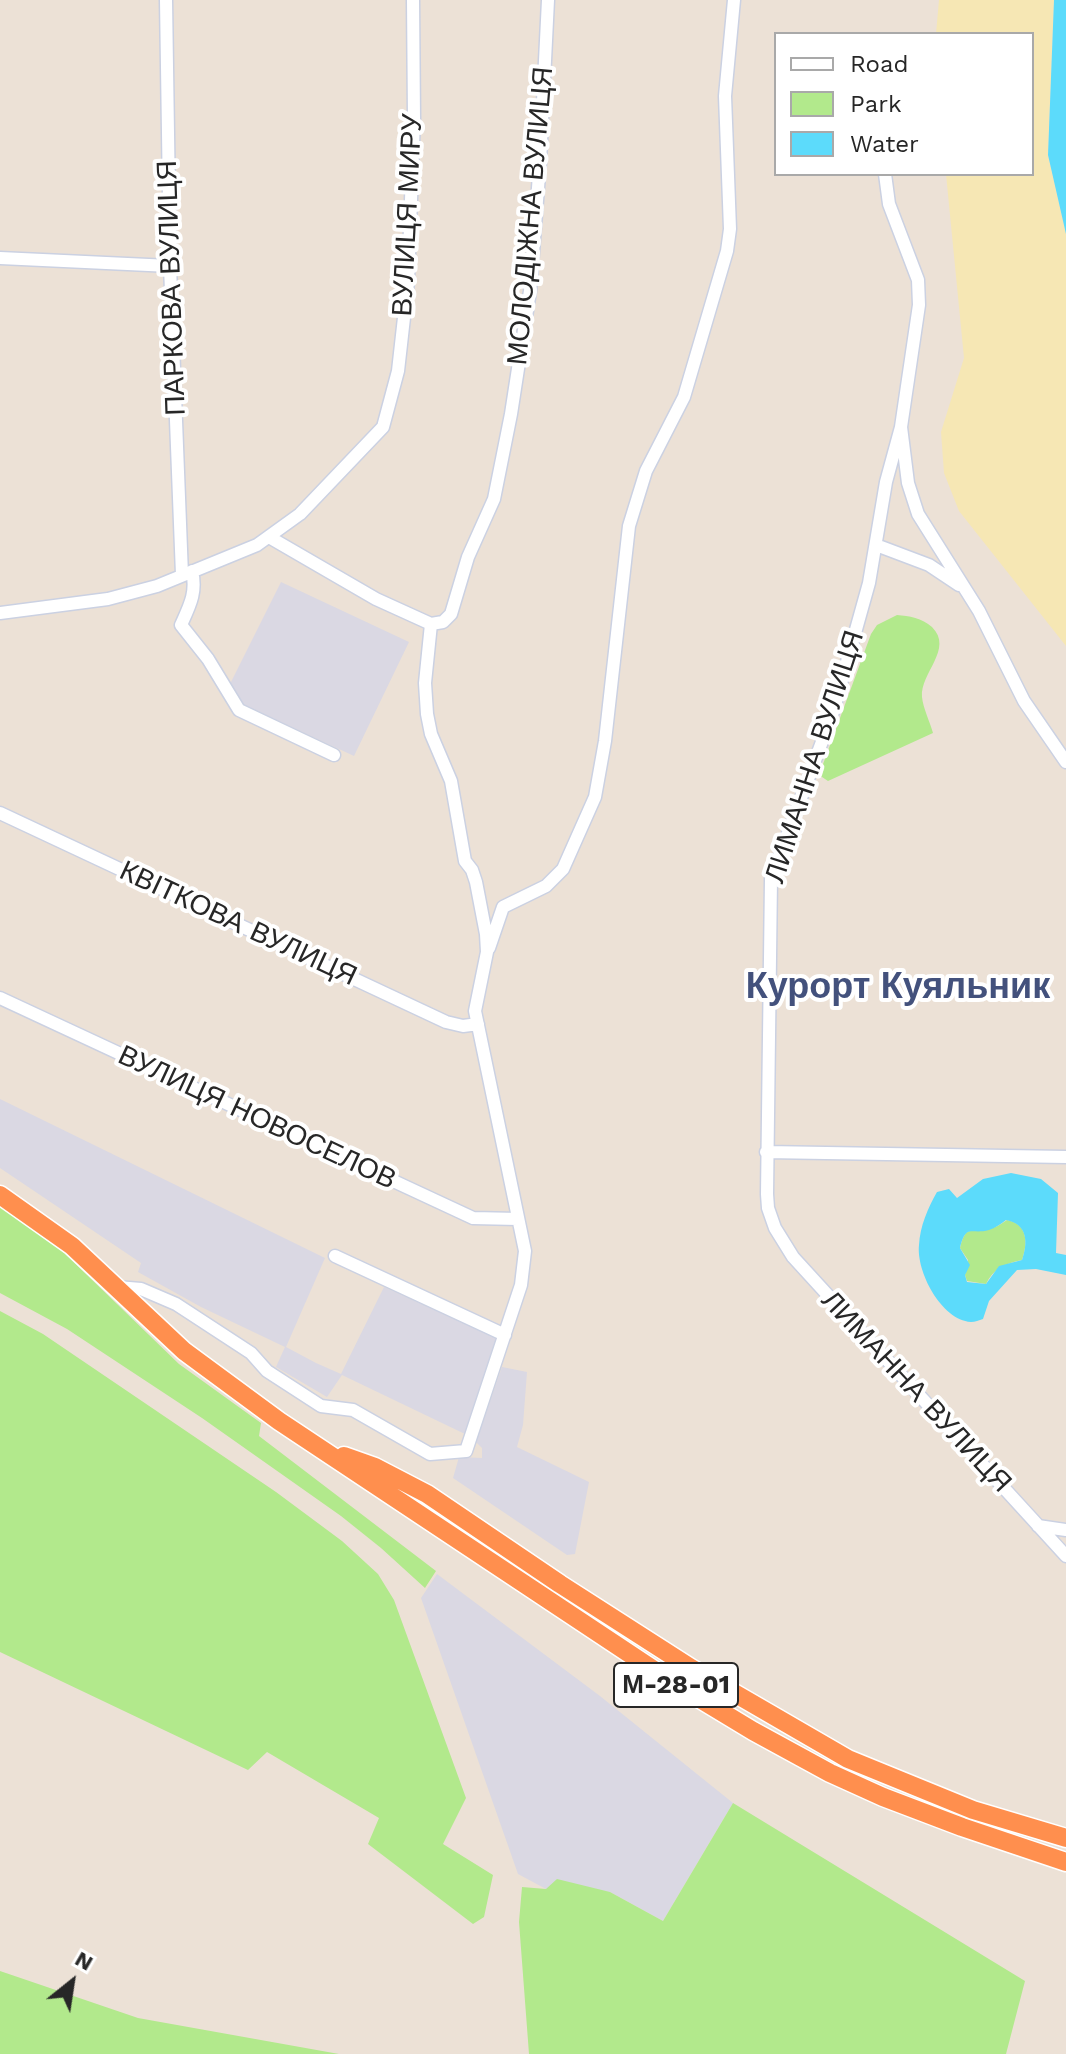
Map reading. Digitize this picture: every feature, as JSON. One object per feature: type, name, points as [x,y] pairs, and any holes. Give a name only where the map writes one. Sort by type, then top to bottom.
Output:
[{"type":"highway","name":"М-28-01","points":[[0,1195],[72,1246],[184,1351],[279,1421],[660,1674],[753,1731],[830,1773],[975,1832],[1066,1862]]},
{"type":"highway","name":"М-28-01","points":[[319,1446],[375,1467],[427,1494],[691,1668],[848,1759],[973,1810],[1066,1838]]},
{"type":"street","name":"ПАРКОВА ВУЛИЦЯ","points":[[166,0],[170,266],[187,573],[196,587],[181,625],[208,659],[239,710],[334,755]]},
{"type":"street","name":"ВУЛИЦЯ МИРУ","points":[[269,537],[300,514],[383,427],[398,371],[408,282],[414,118],[413,0]]},
{"type":"street","name":"МОЛОДІЖНА ВУЛИЦЯ","points":[[431,624],[443,622],[451,614],[468,557],[494,499],[511,414],[531,276],[548,0]]},
{"type":"street","points":[[482,902],[503,907],[546,886],[563,869],[599,785],[629,526],[646,471],[684,397],[727,251],[730,229],[725,96],[734,0]]},
{"type":"street","points":[[885,176],[889,204],[918,280],[919,305],[901,427],[904,465],[918,514],[979,611],[1024,701],[1066,762]]},
{"type":"street","points":[[0,258],[170,266]]},
{"type":"street","name":"ЛИМАННА ВУЛИЦЯ","points":[[901,427],[886,482],[869,583],[833,712],[771,879],[766,1152],[771,1218],[780,1239],[793,1257],[1066,1556]]},
{"type":"street","points":[[0,613],[108,599],[157,586],[257,545],[269,537],[376,599],[431,624],[425,683],[427,714],[431,734],[451,781],[465,861],[472,870],[482,902],[487,952]]},
{"type":"street","points":[[876,545],[929,565],[964,590]]},
{"type":"street","name":"КВІТКОВА ВУЛИЦЯ","points":[[0,813],[446,1022],[463,1026],[479,1017]]},
{"type":"street","points":[[117,1287],[141,1289],[176,1304],[251,1353],[267,1371],[321,1406],[353,1410],[430,1454],[466,1451],[505,1335],[522,1274],[525,1251],[479,1017],[487,952],[503,907]]},
{"type":"street","name":"ВУЛИЦЯ НОВОСЕЛОВ","points":[[0,998],[473,1218],[518,1219]]},
{"type":"street","points":[[766,1152],[1066,1157]]},
{"type":"street","points":[[335,1256],[505,1335]]},
{"type":"street","points":[[1038,1526],[1066,1530]]},
{"type":"shaded area","points":[[281,582],[409,642],[354,756],[240,703],[229,686]]},
{"type":"shaded area","points":[[0,1099],[325,1258],[286,1347],[316,1363],[341,1374],[384,1287],[499,1339],[467,1435],[342,1375],[327,1397],[276,1367],[285,1347],[201,1307],[138,1272],[141,1263],[0,1168]]},
{"type":"shaded area","points":[[502,1367],[527,1372],[523,1425],[517,1447],[589,1482],[575,1554],[567,1555],[453,1478],[459,1457],[482,1458],[482,1448],[476,1442]]},
{"type":"shaded area","points":[[437,1574],[600,1696],[733,1803],[663,1921],[610,1892],[546,1889],[518,1874],[421,1598]]},
{"type":"green space","points":[[897,615],[924,621],[938,635],[938,652],[922,697],[933,733],[828,781],[819,775],[871,634],[877,625]]},
{"type":"green space","points":[[0,1207],[55,1244],[179,1364],[261,1423],[259,1436],[436,1571],[425,1588],[341,1516],[202,1418],[67,1329],[0,1293]]},
{"type":"green space","points":[[1007,1220],[1019,1226],[1025,1235],[1022,1260],[992,1274],[986,1284],[967,1281],[968,1260],[960,1248],[965,1235],[970,1231],[994,1228]]},
{"type":"green space","points":[[0,1311],[43,1334],[276,1492],[342,1541],[378,1574],[394,1600],[466,1798],[443,1844],[493,1875],[484,1917],[473,1924],[368,1844],[379,1818],[267,1752],[248,1770],[0,1652]]},
{"type":"green space","points":[[733,1803],[1025,1981],[1006,2054],[529,2054],[519,1922],[522,1887],[546,1889],[557,1879],[610,1892],[663,1921]]},
{"type":"green space","points":[[0,1971],[138,2018],[339,2054],[0,2054]]},
{"type":"sand","points":[[939,0],[1054,0],[1048,155],[1066,234],[1066,646],[959,511],[944,473],[941,432],[964,358],[946,176],[1034,176],[1034,32],[936,32]]},
{"type":"water","points":[[1054,0],[1066,0],[1066,234],[1048,155]]},
{"type":"water","points":[[1011,1173],[1041,1179],[1058,1193],[1056,1253],[1066,1255],[1066,1275],[1036,1269],[1017,1270],[989,1301],[983,1319],[971,1322],[950,1313],[941,1304],[926,1280],[919,1245],[925,1217],[937,1192],[949,1189],[957,1198],[983,1179]],"holes":[[[1006,1220],[1013,1222],[1024,1235],[1022,1260],[999,1266],[986,1284],[967,1282],[965,1275],[970,1265],[960,1248],[965,1235],[989,1230]]]},
{"type":"district","name":"Курорт Куяльник","points":[[898,987]]}]
